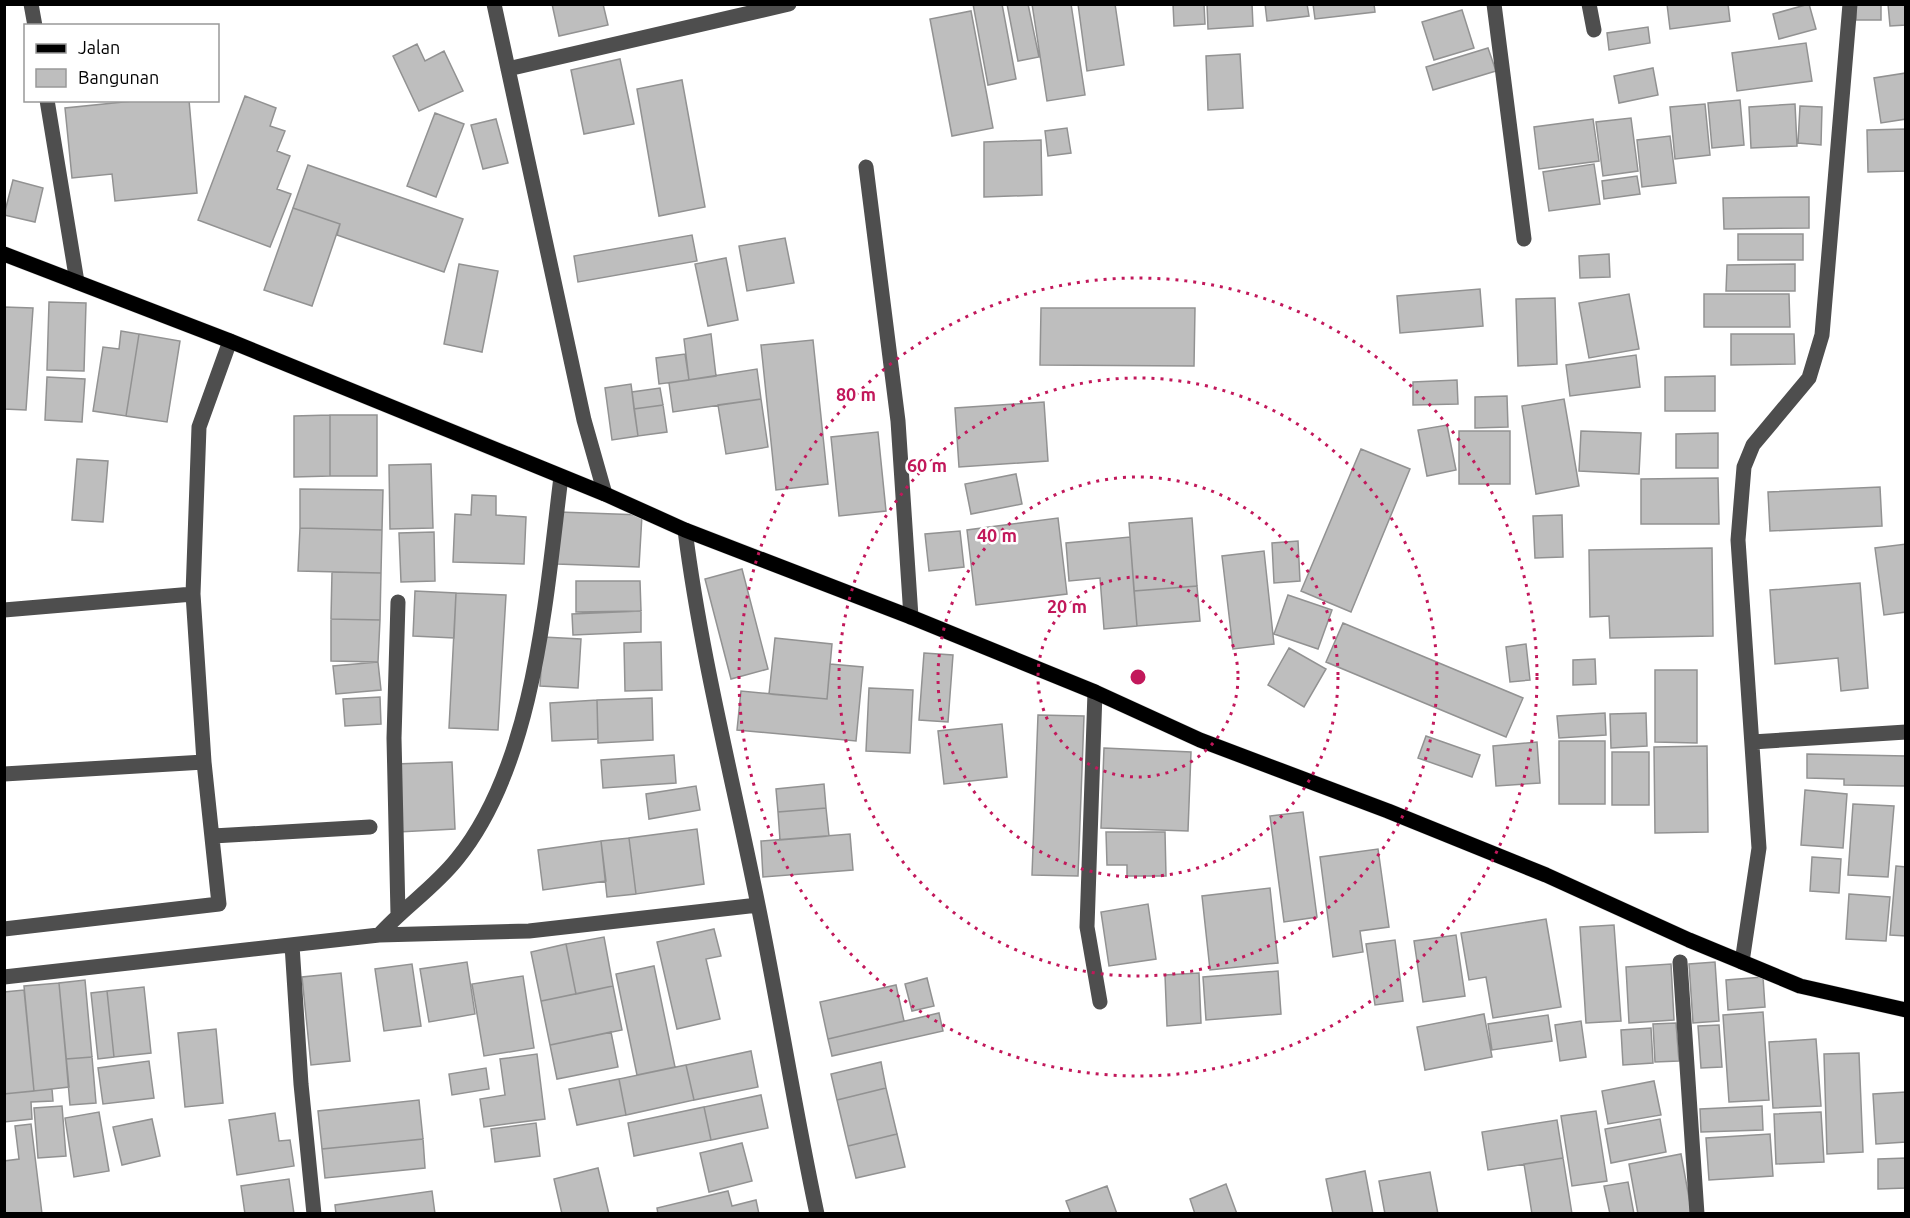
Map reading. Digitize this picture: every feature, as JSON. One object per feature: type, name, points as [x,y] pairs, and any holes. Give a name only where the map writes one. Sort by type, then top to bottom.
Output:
[{"type":"main road","points":[[4,254],[230,341],[605,494],[685,530],[911,617],[1095,692],[1200,740],[1388,811],[1546,875],[1689,940],[1800,986],[1905,1010]]},
{"type":"street","points":[[31,4],[35,24]]},
{"type":"street","points":[[494,4],[584,420],[605,494]]},
{"type":"street","points":[[508,69],[789,4]]},
{"type":"street","points":[[1494,4],[1524,239]]},
{"type":"street","points":[[1589,4],[1594,30]]},
{"type":"street","points":[[1742,962],[1759,848],[1738,540],[1744,467],[1753,445],[1809,378],[1822,335],[1850,4]]},
{"type":"street","points":[[47,102],[77,282]]},
{"type":"street","points":[[866,167],[898,422],[911,617]]},
{"type":"street","points":[[4,929],[219,904],[204,762],[193,594],[199,427],[230,341]]},
{"type":"street","points":[[379,935],[398,914],[432,886],[458,859],[484,818],[504,777],[527,706],[547,587],[561,477]]},
{"type":"street","points":[[685,530],[704,644],[758,905],[800,1137],[817,1214]]},
{"type":"street","points":[[4,610],[193,594]]},
{"type":"street","points":[[398,602],[394,738],[398,914]]},
{"type":"street","points":[[1095,692],[1088,927],[1100,1002]]},
{"type":"street","points":[[1752,742],[1905,732]]},
{"type":"street","points":[[4,774],[204,762]]},
{"type":"street","points":[[213,836],[370,827]]},
{"type":"street","points":[[4,977],[379,935],[529,931],[758,905]]},
{"type":"street","points":[[292,945],[301,1084],[314,1214]]},
{"type":"street","points":[[1680,962],[1697,1214]]},
{"type":"building","points":[[552,4],[603,4],[608,25],[559,36]]},
{"type":"building","points":[[973,4],[1002,4],[1016,79],[988,85]]},
{"type":"building","points":[[1007,4],[1028,4],[1039,57],[1018,61]]},
{"type":"building","points":[[1032,4],[1071,4],[1085,95],[1047,101]]},
{"type":"building","points":[[1078,4],[1115,4],[1124,65],[1087,71]]},
{"type":"building","points":[[1173,4],[1204,4],[1205,24],[1174,26]]},
{"type":"building","points":[[1207,4],[1252,4],[1253,26],[1208,29]]},
{"type":"building","points":[[1265,4],[1307,4],[1309,16],[1267,21]]},
{"type":"building","points":[[1313,4],[1374,4],[1375,12],[1315,19]]},
{"type":"building","points":[[1667,4],[1728,4],[1730,21],[1670,29]]},
{"type":"building","points":[[1809,4],[1816,29],[1779,39],[1773,14]]},
{"type":"building","points":[[1856,4],[1881,4],[1881,20],[1856,20]]},
{"type":"building","points":[[1888,4],[1906,4],[1906,25],[1890,26]]},
{"type":"building","points":[[1462,10],[1474,48],[1434,60],[1422,22]]},
{"type":"building","points":[[971,11],[993,128],[952,136],[930,19]]},
{"type":"building","points":[[1648,27],[1650,43],[1609,50],[1607,33]]},
{"type":"building","points":[[1806,43],[1812,81],[1737,91],[1732,53]]},
{"type":"building","points":[[417,44],[425,61],[444,51],[463,91],[419,111],[393,56]]},
{"type":"building","points":[[1488,48],[1496,71],[1433,90],[1426,67]]},
{"type":"building","points":[[1240,54],[1243,108],[1208,110],[1206,56]]},
{"type":"building","points":[[620,59],[634,124],[584,134],[571,70]]},
{"type":"building","points":[[1653,68],[1658,95],[1619,103],[1614,76]]},
{"type":"building","points":[[1906,73],[1906,119],[1881,123],[1874,78]]},
{"type":"building","points":[[682,80],[705,207],[659,216],[637,89]]},
{"type":"building","points":[[245,96],[276,108],[270,126],[285,131],[277,151],[290,156],[277,189],[291,194],[270,247],[198,220]]},
{"type":"building","points":[[1740,100],[1744,145],[1712,148],[1708,103]]},
{"type":"building","points":[[124,102],[189,102],[197,193],[115,201],[112,174],[72,178],[65,108]]},
{"type":"building","points":[[1705,104],[1710,155],[1675,159],[1670,107]]},
{"type":"building","points":[[1795,104],[1797,146],[1751,148],[1749,107]]},
{"type":"building","points":[[1800,106],[1822,107],[1821,145],[1798,143]]},
{"type":"building","points":[[435,113],[464,124],[436,197],[407,186]]},
{"type":"building","points":[[1631,118],[1638,171],[1603,176],[1596,122]]},
{"type":"building","points":[[496,119],[508,163],[483,169],[471,125]]},
{"type":"building","points":[[1593,119],[1599,161],[1539,169],[1534,127]]},
{"type":"building","points":[[1067,128],[1071,153],[1048,156],[1045,131]]},
{"type":"building","points":[[1906,129],[1906,171],[1868,172],[1867,130]]},
{"type":"building","points":[[1670,136],[1676,183],[1642,187],[1637,140]]},
{"type":"building","points":[[1041,140],[1042,195],[984,197],[984,142]]},
{"type":"building","points":[[1594,164],[1600,204],[1549,211],[1543,172]]},
{"type":"building","points":[[308,165],[463,219],[444,272],[337,235],[340,224],[293,208]]},
{"type":"building","points":[[1637,176],[1640,194],[1604,199],[1602,181]]},
{"type":"building","points":[[13,180],[43,188],[35,222],[4,215]]},
{"type":"building","points":[[1809,197],[1809,228],[1724,229],[1723,198]]},
{"type":"building","points":[[293,208],[340,224],[312,306],[264,290]]},
{"type":"building","points":[[1738,234],[1803,234],[1803,260],[1738,260]]},
{"type":"building","points":[[692,235],[697,261],[578,282],[574,256]]},
{"type":"building","points":[[785,238],[794,283],[747,291],[739,246]]},
{"type":"building","points":[[1609,254],[1610,277],[1580,278],[1579,256]]},
{"type":"building","points":[[726,258],[738,320],[708,326],[695,264]]},
{"type":"building","points":[[459,264],[498,271],[482,352],[444,344]]},
{"type":"building","points":[[1795,264],[1795,291],[1726,291],[1727,265]]},
{"type":"building","points":[[1480,289],[1483,326],[1400,333],[1397,296]]},
{"type":"building","points":[[1629,294],[1639,349],[1589,358],[1579,303]]},
{"type":"building","points":[[1704,294],[1789,294],[1790,327],[1704,327]]},
{"type":"building","points":[[1555,298],[1557,364],[1518,366],[1516,299]]},
{"type":"building","points":[[49,302],[86,303],[84,371],[47,370]]},
{"type":"building","points":[[4,307],[33,308],[26,410],[4,409]]},
{"type":"building","points":[[1041,308],[1195,308],[1194,366],[1040,365]]},
{"type":"building","points":[[121,331],[139,334],[126,416],[93,411],[103,347],[119,349]]},
{"type":"building","points":[[139,334],[180,341],[167,422],[126,416]]},
{"type":"building","points":[[711,334],[716,376],[689,380],[684,339]]},
{"type":"building","points":[[1731,334],[1794,334],[1795,364],[1731,365]]},
{"type":"building","points":[[813,340],[828,484],[776,490],[761,345]]},
{"type":"building","points":[[685,354],[689,380],[659,384],[656,358]]},
{"type":"building","points":[[1636,355],[1640,387],[1570,396],[1566,365]]},
{"type":"building","points":[[757,369],[761,399],[673,412],[669,383]]},
{"type":"building","points":[[1715,376],[1715,411],[1665,411],[1665,377]]},
{"type":"building","points":[[47,377],[85,379],[82,422],[45,420]]},
{"type":"building","points":[[1457,380],[1458,404],[1413,405],[1413,382]]},
{"type":"building","points":[[631,384],[638,436],[612,440],[605,388]]},
{"type":"building","points":[[660,388],[663,405],[634,409],[632,392]]},
{"type":"building","points":[[1507,396],[1508,427],[1475,428],[1475,397]]},
{"type":"building","points":[[761,399],[768,447],[726,454],[718,405]]},
{"type":"building","points":[[1564,399],[1579,486],[1536,494],[1522,406]]},
{"type":"building","points":[[1044,402],[1048,461],[959,467],[955,408]]},
{"type":"building","points":[[663,405],[667,432],[638,436],[634,409]]},
{"type":"building","points":[[330,415],[377,415],[377,476],[330,476]]},
{"type":"building","points":[[330,415],[330,476],[294,477],[294,416]]},
{"type":"building","points":[[1447,425],[1456,470],[1427,476],[1418,430]]},
{"type":"building","points":[[1459,431],[1510,431],[1510,484],[1459,484]]},
{"type":"building","points":[[1581,431],[1641,433],[1639,474],[1579,471]]},
{"type":"building","points":[[878,432],[886,511],[839,516],[831,437]]},
{"type":"building","points":[[1718,433],[1718,468],[1676,468],[1676,434]]},
{"type":"building","points":[[1361,449],[1410,469],[1351,612],[1301,591]]},
{"type":"building","points":[[77,459],[108,461],[103,522],[72,520]]},
{"type":"building","points":[[431,464],[433,528],[390,529],[389,465]]},
{"type":"building","points":[[1016,474],[1022,504],[971,514],[965,484]]},
{"type":"building","points":[[1718,478],[1719,524],[1641,524],[1641,479]]},
{"type":"building","points":[[1880,487],[1882,526],[1770,531],[1768,492]]},
{"type":"building","points":[[300,489],[383,490],[382,530],[300,528]]},
{"type":"building","points":[[472,495],[496,496],[496,515],[526,517],[524,564],[453,562],[455,514],[471,515]]},
{"type":"building","points":[[559,512],[642,515],[639,567],[557,564]]},
{"type":"building","points":[[1562,515],[1563,557],[1535,558],[1533,516]]},
{"type":"building","points":[[1058,518],[1067,594],[976,605],[967,530]]},
{"type":"building","points":[[1192,518],[1197,586],[1134,591],[1129,523]]},
{"type":"building","points":[[300,528],[382,530],[381,573],[298,571]]},
{"type":"building","points":[[960,531],[964,567],[929,571],[925,534]]},
{"type":"building","points":[[434,532],[435,581],[401,582],[399,533]]},
{"type":"building","points":[[1130,537],[1137,626],[1104,629],[1100,578],[1069,581],[1066,543]]},
{"type":"building","points":[[1298,541],[1300,581],[1274,583],[1272,543]]},
{"type":"building","points":[[1906,544],[1906,612],[1884,615],[1875,548]]},
{"type":"building","points":[[1712,548],[1713,636],[1610,638],[1609,616],[1590,617],[1589,550]]},
{"type":"building","points":[[1264,551],[1274,644],[1233,649],[1222,556]]},
{"type":"building","points":[[742,569],[768,669],[731,679],[705,579]]},
{"type":"building","points":[[332,572],[381,573],[380,620],[331,619]]},
{"type":"building","points":[[576,581],[640,581],[641,611],[576,612]]},
{"type":"building","points":[[1860,583],[1868,688],[1841,691],[1838,658],[1775,664],[1770,590]]},
{"type":"building","points":[[1197,586],[1200,621],[1137,626],[1134,591]]},
{"type":"building","points":[[415,591],[456,593],[454,638],[413,636]]},
{"type":"building","points":[[456,593],[506,595],[498,730],[449,728]]},
{"type":"building","points":[[1288,595],[1332,610],[1318,649],[1274,634]]},
{"type":"building","points":[[641,611],[641,632],[573,635],[572,614]]},
{"type":"building","points":[[331,619],[380,620],[378,662],[331,661]]},
{"type":"building","points":[[1343,623],[1523,698],[1506,737],[1326,662]]},
{"type":"building","points":[[543,637],[581,639],[578,688],[540,686]]},
{"type":"building","points":[[775,638],[832,644],[827,699],[769,694]]},
{"type":"building","points":[[661,642],[662,690],[625,691],[624,643]]},
{"type":"building","points":[[1526,644],[1530,680],[1510,682],[1506,647]]},
{"type":"building","points":[[1289,648],[1326,669],[1304,707],[1268,685]]},
{"type":"building","points":[[924,653],[953,655],[948,722],[919,720]]},
{"type":"building","points":[[1595,659],[1596,684],[1573,685],[1573,660]]},
{"type":"building","points":[[378,662],[381,690],[336,694],[333,666]]},
{"type":"building","points":[[830,664],[863,667],[856,741],[737,730],[741,691],[827,699]]},
{"type":"building","points":[[1655,670],[1697,670],[1697,743],[1655,742]]},
{"type":"building","points":[[869,688],[913,690],[910,753],[866,751]]},
{"type":"building","points":[[380,697],[381,724],[345,726],[343,699]]},
{"type":"building","points":[[652,698],[653,740],[598,743],[597,700]]},
{"type":"building","points":[[597,700],[598,739],[552,741],[550,703]]},
{"type":"building","points":[[1605,713],[1606,735],[1559,738],[1557,716]]},
{"type":"building","points":[[1646,713],[1647,746],[1611,748],[1610,714]]},
{"type":"building","points":[[1038,715],[1084,716],[1078,876],[1032,875]]},
{"type":"building","points":[[1002,724],[1007,777],[944,784],[938,731]]},
{"type":"building","points":[[1426,736],[1480,755],[1472,777],[1418,758]]},
{"type":"building","points":[[1559,741],[1605,741],[1605,804],[1559,804]]},
{"type":"building","points":[[1537,742],[1540,783],[1496,786],[1493,746]]},
{"type":"building","points":[[1707,746],[1708,832],[1655,833],[1654,747]]},
{"type":"building","points":[[1104,748],[1191,752],[1188,831],[1101,828]]},
{"type":"building","points":[[1612,752],[1649,752],[1649,805],[1612,805]]},
{"type":"building","points":[[1807,754],[1906,756],[1906,786],[1844,785],[1844,779],[1807,778]]},
{"type":"building","points":[[674,755],[676,783],[603,788],[601,760]]},
{"type":"building","points":[[452,762],[455,829],[398,832],[395,764]]},
{"type":"building","points":[[824,784],[826,808],[778,812],[776,789]]},
{"type":"building","points":[[696,786],[700,810],[649,819],[646,794]]},
{"type":"building","points":[[1805,790],[1847,794],[1843,848],[1801,845]]},
{"type":"building","points":[[1853,804],[1894,806],[1888,877],[1848,875]]},
{"type":"building","points":[[826,808],[829,836],[780,840],[778,812]]},
{"type":"building","points":[[1303,812],[1317,917],[1284,922],[1270,816]]},
{"type":"building","points":[[697,829],[704,884],[636,894],[629,838]]},
{"type":"building","points":[[1106,832],[1165,832],[1166,876],[1127,876],[1127,865],[1107,865]]},
{"type":"building","points":[[850,834],[853,870],[763,877],[761,841]]},
{"type":"building","points":[[629,838],[636,894],[607,897],[601,841]]},
{"type":"building","points":[[601,841],[606,881],[543,890],[538,850]]},
{"type":"building","points":[[1378,849],[1389,927],[1360,931],[1363,952],[1333,957],[1320,857]]},
{"type":"building","points":[[1812,857],[1841,859],[1839,893],[1810,891]]},
{"type":"building","points":[[1896,866],[1906,867],[1906,936],[1890,935]]},
{"type":"building","points":[[1270,888],[1278,963],[1210,970],[1202,896]]},
{"type":"building","points":[[1849,894],[1890,897],[1886,941],[1846,939]]},
{"type":"building","points":[[1148,904],[1156,959],[1109,966],[1101,912]]},
{"type":"building","points":[[1546,919],[1561,1007],[1493,1018],[1486,977],[1469,980],[1461,933]]},
{"type":"building","points":[[1614,925],[1621,1021],[1586,1023],[1580,927]]},
{"type":"building","points":[[714,929],[721,956],[706,959],[720,1019],[677,1029],[657,942]]},
{"type":"building","points":[[1456,935],[1465,996],[1423,1002],[1414,941]]},
{"type":"building","points":[[604,937],[613,986],[576,994],[566,944]]},
{"type":"building","points":[[1395,940],[1403,1001],[1375,1005],[1366,944]]},
{"type":"building","points":[[566,944],[576,994],[541,1001],[531,952]]},
{"type":"building","points":[[467,962],[475,1014],[429,1022],[420,969]]},
{"type":"building","points":[[1715,962],[1719,1021],[1693,1023],[1689,964]]},
{"type":"building","points":[[412,964],[421,1026],[384,1031],[375,969]]},
{"type":"building","points":[[1671,964],[1674,1020],[1629,1023],[1626,967]]},
{"type":"building","points":[[654,966],[675,1067],[637,1075],[616,974]]},
{"type":"building","points":[[1278,971],[1281,1014],[1206,1020],[1203,977]]},
{"type":"building","points":[[341,973],[350,1061],[311,1065],[302,977]]},
{"type":"building","points":[[1199,973],[1201,1023],[1167,1026],[1165,975]]},
{"type":"building","points":[[523,976],[534,1048],[484,1056],[472,984]]},
{"type":"building","points":[[1763,977],[1765,1007],[1728,1010],[1726,980]]},
{"type":"building","points":[[927,978],[934,1006],[912,1011],[905,984]]},
{"type":"building","points":[[85,980],[92,1057],[66,1059],[59,983]]},
{"type":"building","points":[[59,983],[69,1087],[34,1091],[24,986]]},
{"type":"building","points":[[896,985],[904,1021],[828,1039],[820,1002]]},
{"type":"building","points":[[613,986],[622,1030],[550,1045],[541,1001]]},
{"type":"building","points":[[144,987],[151,1053],[114,1057],[107,991]]},
{"type":"building","points":[[24,990],[34,1091],[4,1094],[4,992]]},
{"type":"building","points":[[107,991],[114,1057],[98,1059],[91,993]]},
{"type":"building","points":[[1763,1012],[1769,1100],[1729,1102],[1723,1015]]},
{"type":"building","points":[[939,1013],[943,1031],[832,1056],[828,1039]]},
{"type":"building","points":[[1484,1014],[1492,1057],[1425,1070],[1417,1027]]},
{"type":"building","points":[[1548,1015],[1552,1041],[1492,1050],[1488,1024]]},
{"type":"building","points":[[1581,1021],[1586,1057],[1560,1061],[1555,1025]]},
{"type":"building","points":[[1676,1023],[1679,1061],[1655,1062],[1653,1024]]},
{"type":"building","points":[[1719,1025],[1722,1067],[1701,1068],[1698,1026]]},
{"type":"building","points":[[1651,1028],[1653,1063],[1623,1065],[1621,1030]]},
{"type":"building","points":[[216,1029],[223,1103],[185,1107],[178,1033]]},
{"type":"building","points":[[611,1032],[618,1067],[557,1079],[550,1045]]},
{"type":"building","points":[[1816,1039],[1821,1106],[1773,1108],[1769,1042]]},
{"type":"building","points":[[751,1051],[758,1087],[694,1100],[686,1065]]},
{"type":"building","points":[[1859,1053],[1863,1152],[1827,1154],[1824,1054]]},
{"type":"building","points":[[537,1054],[545,1119],[484,1127],[480,1099],[505,1095],[500,1059]]},
{"type":"building","points":[[92,1057],[96,1103],[70,1105],[66,1059]]},
{"type":"building","points":[[149,1061],[154,1098],[103,1104],[98,1068]]},
{"type":"building","points":[[881,1062],[886,1088],[837,1100],[831,1074]]},
{"type":"building","points":[[686,1065],[694,1100],[626,1115],[619,1079]]},
{"type":"building","points":[[486,1068],[489,1089],[452,1095],[449,1074]]},
{"type":"building","points":[[619,1079],[626,1115],[577,1125],[569,1089]]},
{"type":"building","points":[[1654,1081],[1661,1115],[1608,1124],[1602,1091]]},
{"type":"building","points":[[886,1088],[897,1134],[848,1146],[837,1100]]},
{"type":"building","points":[[52,1089],[53,1101],[31,1102],[32,1119],[4,1122],[4,1094]]},
{"type":"building","points":[[1906,1092],[1906,1142],[1876,1144],[1873,1094]]},
{"type":"building","points":[[761,1095],[768,1128],[711,1140],[704,1107]]},
{"type":"building","points":[[419,1100],[423,1139],[322,1149],[318,1111]]},
{"type":"building","points":[[62,1106],[66,1156],[38,1158],[34,1108]]},
{"type":"building","points":[[1762,1106],[1763,1130],[1701,1132],[1700,1109]]},
{"type":"building","points":[[704,1107],[711,1140],[634,1156],[628,1123]]},
{"type":"building","points":[[1596,1111],[1607,1181],[1572,1186],[1561,1116]]},
{"type":"building","points":[[99,1112],[109,1171],[74,1177],[65,1118]]},
{"type":"building","points":[[1821,1112],[1824,1162],[1776,1164],[1774,1114]]},
{"type":"building","points":[[275,1113],[279,1141],[290,1140],[294,1166],[237,1175],[229,1120]]},
{"type":"building","points":[[152,1119],[160,1156],[122,1165],[113,1127]]},
{"type":"building","points":[[1660,1119],[1666,1152],[1611,1163],[1605,1129]]},
{"type":"building","points":[[1557,1120],[1563,1158],[1488,1170],[1482,1132]]},
{"type":"building","points":[[536,1123],[540,1156],[495,1162],[491,1129]]},
{"type":"building","points":[[31,1124],[42,1214],[4,1214],[4,1161],[19,1159],[15,1126]]},
{"type":"building","points":[[897,1134],[905,1167],[856,1178],[848,1146]]},
{"type":"building","points":[[1770,1134],[1773,1176],[1709,1180],[1706,1138]]},
{"type":"building","points":[[423,1139],[425,1168],[325,1178],[322,1149]]},
{"type":"building","points":[[742,1143],[752,1181],[709,1192],[700,1153]]},
{"type":"building","points":[[1681,1154],[1692,1214],[1638,1214],[1629,1164]]},
{"type":"building","points":[[1563,1158],[1572,1214],[1532,1214],[1524,1164]]},
{"type":"building","points":[[1906,1158],[1906,1188],[1878,1189],[1878,1159]]},
{"type":"building","points":[[598,1168],[609,1214],[562,1214],[554,1179]]},
{"type":"building","points":[[1365,1171],[1373,1214],[1333,1214],[1326,1179]]},
{"type":"building","points":[[1430,1172],[1438,1214],[1385,1214],[1379,1181]]},
{"type":"building","points":[[289,1179],[294,1214],[245,1214],[241,1186]]},
{"type":"building","points":[[1628,1182],[1634,1214],[1610,1214],[1604,1186]]},
{"type":"building","points":[[1226,1184],[1237,1214],[1195,1214],[1190,1199]]},
{"type":"building","points":[[1107,1186],[1117,1214],[1071,1214],[1066,1201]]},
{"type":"building","points":[[432,1191],[435,1214],[336,1214],[335,1205]]},
{"type":"building","points":[[728,1191],[732,1206],[756,1200],[759,1214],[658,1214],[657,1208]]}]
